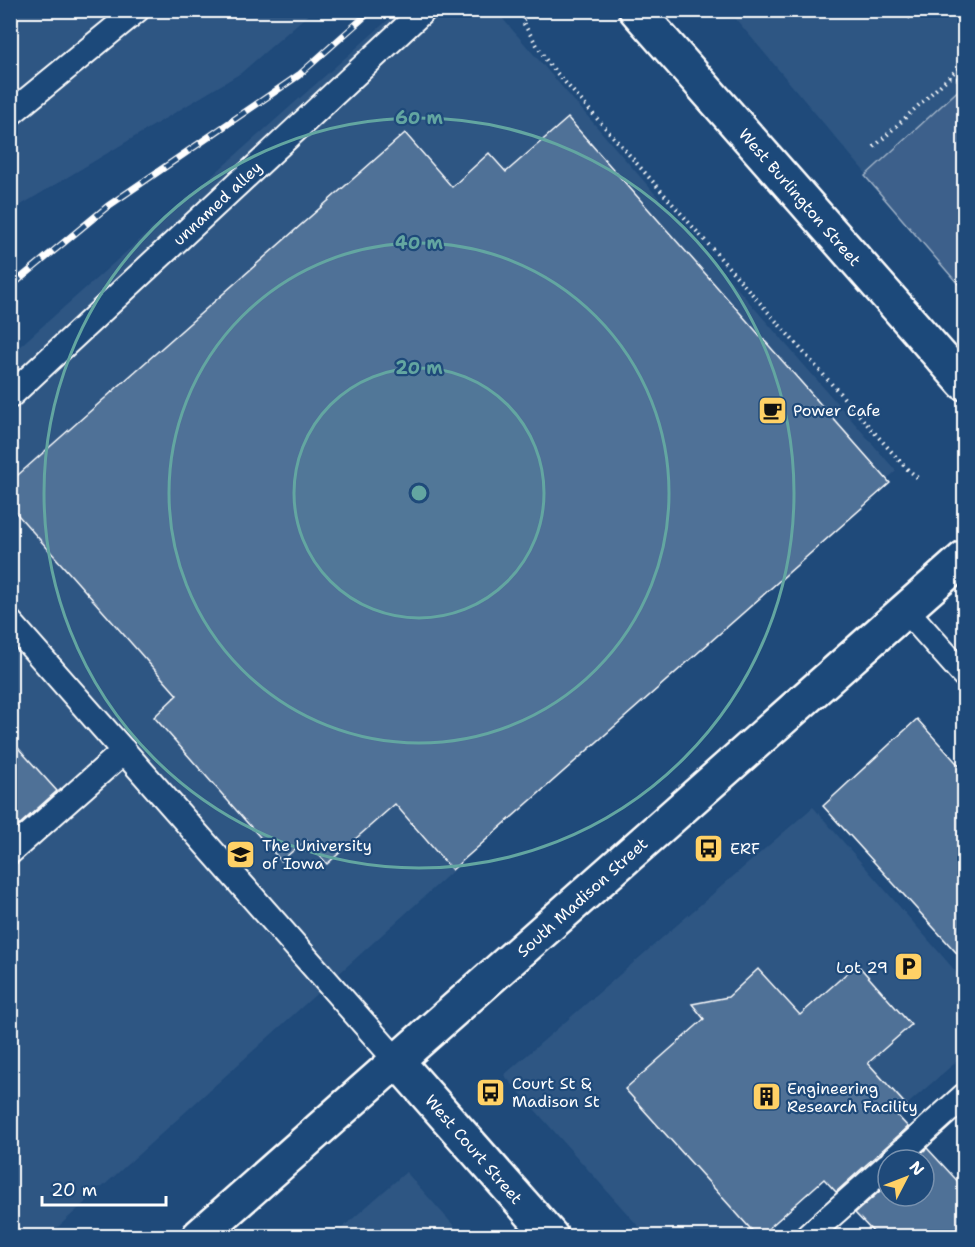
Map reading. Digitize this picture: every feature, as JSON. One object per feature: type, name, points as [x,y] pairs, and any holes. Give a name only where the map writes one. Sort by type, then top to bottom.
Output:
[{"type":"street","name":"West Burlington Street","points":[[636,10],[964,383]]},
{"type":"street","name":"South Madison Street","points":[[199,1236],[964,558]]},
{"type":"street","name":"West Court Street","points":[[397,1061],[551,1236]]},
{"type":"lane","points":[[10,114],[137,10]]},
{"type":"lane","name":"unnamed alley","points":[[10,396],[424,10]]},
{"type":"lane","points":[[906,610],[964,675]]},
{"type":"lane","points":[[10,622],[397,1061]]},
{"type":"lane","points":[[10,852],[123,751]]},
{"type":"lane","points":[[906,1148],[964,1096]]},
{"type":"lane","points":[[808,1236],[876,1176]]},
{"type":"path","points":[[526,10],[529,14],[522,21],[548,63],[905,467],[919,479]]},
{"type":"path","points":[[908,18],[916,10]]},
{"type":"path","points":[[949,10],[964,29]]},
{"type":"path","points":[[874,147],[964,63]]},
{"type":"path","points":[[949,78],[964,79]]},
{"type":"shaded area","points":[[11,11],[312,11],[241,73],[11,211]]},
{"type":"shaded area","name":"The University of Iowa","points":[[398,11],[496,11],[896,471],[48,1236],[11,1236],[10,355]]},
{"type":"shaded area","points":[[729,11],[964,11],[964,290]]},
{"type":"shaded area","points":[[964,85],[964,291],[865,176]]},
{"type":"shaded area","points":[[813,807],[964,981],[964,1055],[756,1236],[647,1236],[504,1075]]},
{"type":"shaded area","points":[[406,1172],[463,1236],[333,1236]]},
{"type":"building","name":"The University of Iowa","points":[[568,118],[890,483],[452,870],[395,804],[327,864],[306,840],[281,861],[154,717],[177,695],[10,506],[10,482],[405,133],[452,187],[489,153],[506,172]]},
{"type":"building","points":[[917,719],[964,771],[964,961],[823,806]]},
{"type":"building","points":[[10,739],[57,791],[10,833]]},
{"type":"building","name":"Engineering Research Facility","points":[[857,964],[911,1025],[868,1063],[907,1106],[897,1115],[908,1127],[885,1148],[876,1148],[876,1156],[836,1192],[824,1179],[760,1236],[757,1236],[625,1089],[704,1019],[692,1004],[728,997],[758,969],[800,1015]]},
{"type":"building","points":[[936,1158],[964,1188],[964,1236],[877,1236],[855,1213],[876,1195],[876,1208],[936,1208]]},
{"type":"railway","points":[[10,287],[108,206],[299,75],[372,10]]},
{"type":"place","name":"Power Cafe","points":[[772,410]]},
{"type":"place","name":"ERF","points":[[709,848]]},
{"type":"place","name":"The University of Iowa","points":[[241,854]]},
{"type":"place","name":"Lot 29","points":[[909,967]]},
{"type":"place","name":"Court St & Madison St","points":[[491,1092]]},
{"type":"place","name":"Engineering Research Facility","points":[[766,1097]]}]
